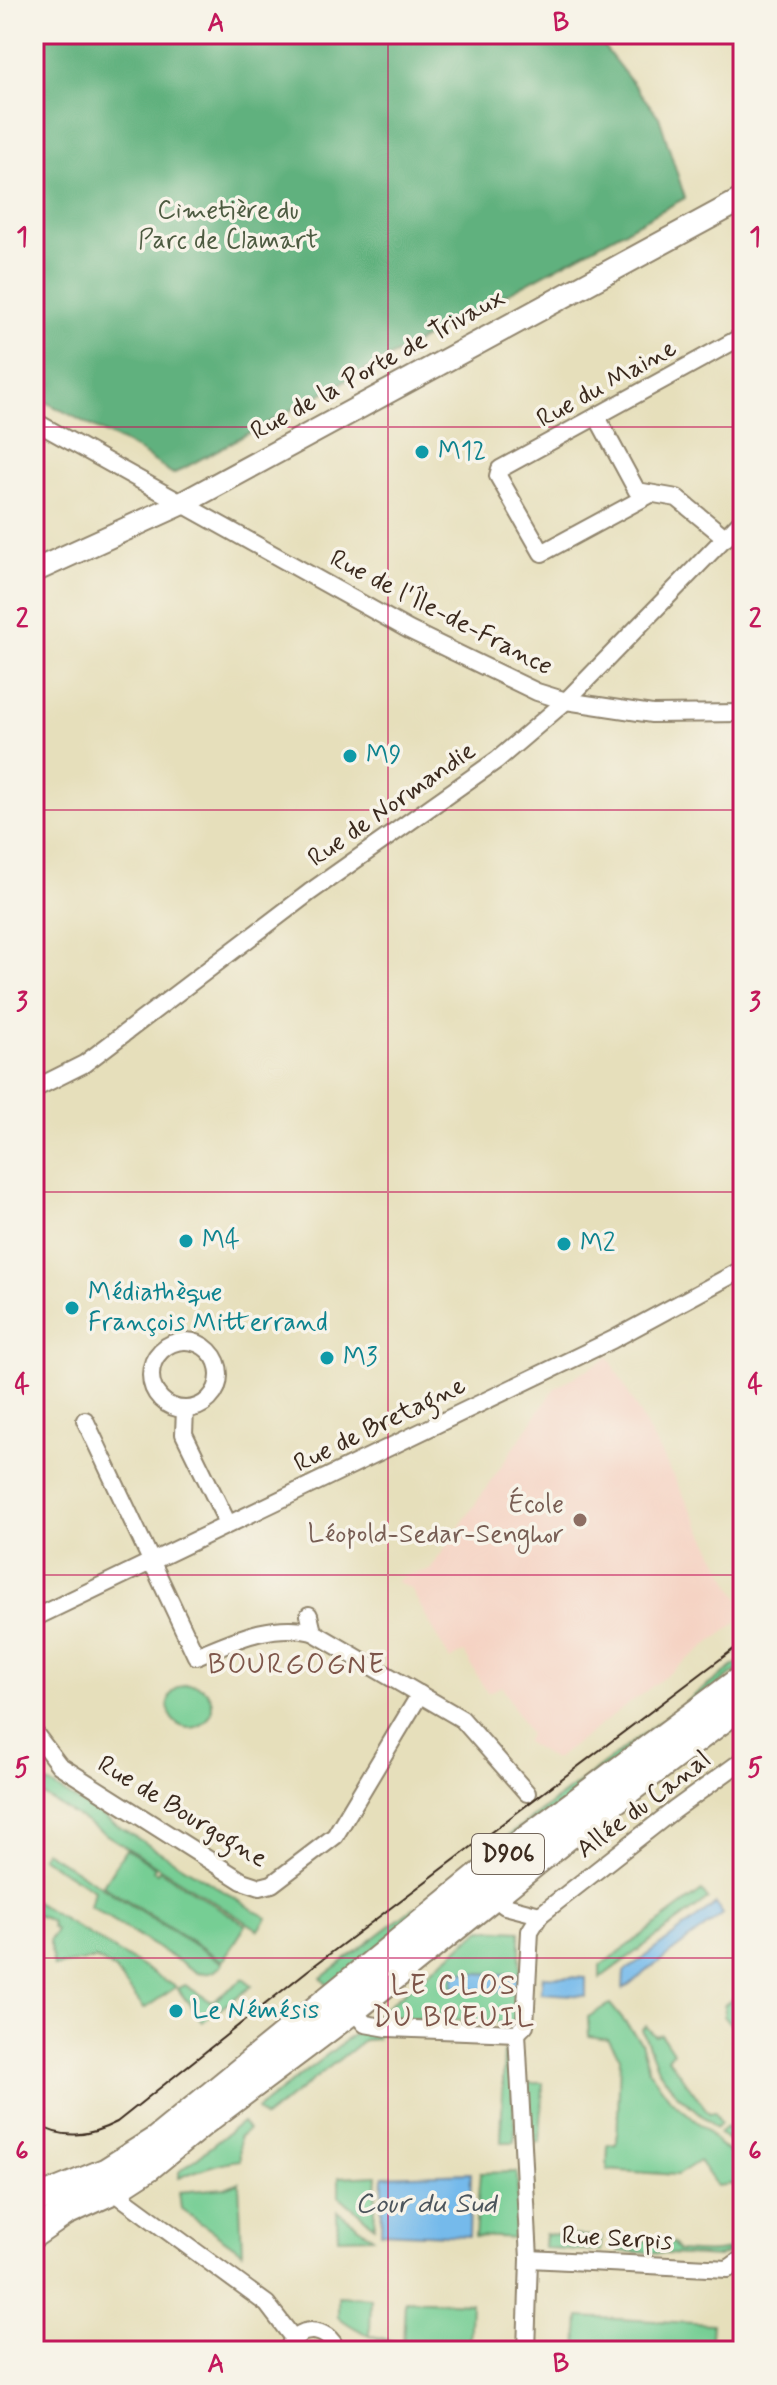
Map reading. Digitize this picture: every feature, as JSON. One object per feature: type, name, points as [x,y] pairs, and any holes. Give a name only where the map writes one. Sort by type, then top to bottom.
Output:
[{"type":"main road","name":"D906","points":[[103,2184],[504,1856],[743,1678]]},
{"type":"main road","points":[[36,2216],[66,2212],[103,2184],[149,2167],[353,2010],[492,1896],[743,1704]]},
{"type":"street","name":"Rue de la Porte de Trivaux","points":[[34,571],[181,504],[743,199]]},
{"type":"street","name":"Rue du Maine","points":[[651,494],[542,553],[498,476],[500,469],[743,336]]},
{"type":"street","points":[[597,417],[637,491],[677,498],[726,538]]},
{"type":"street","name":"Rue de l'Île-de-France","points":[[34,421],[409,630],[537,692],[566,701],[652,714],[743,713]]},
{"type":"street","name":"Rue de Normandie","points":[[34,1089],[84,1064],[310,892],[497,760],[566,701],[743,519]]},
{"type":"street","name":"Rue de Bretagne","points":[[34,1618],[612,1340],[743,1269]]},
{"type":"street","points":[[181,1341],[208,1350],[216,1361],[219,1376],[207,1401],[185,1409],[162,1400],[154,1388],[152,1374],[157,1356],[181,1341]]},
{"type":"street","points":[[185,1409],[184,1434],[228,1524]]},
{"type":"street","points":[[85,1420],[196,1656],[258,1632],[301,1629],[313,1632],[462,1719],[527,1793]]},
{"type":"street","points":[[309,1615],[313,1632]]},
{"type":"street","name":"Rue de Bourgogne","points":[[34,1732],[59,1765],[242,1881],[260,1887],[272,1884],[335,1836],[420,1694]]},
{"type":"street","name":"Allée du Canal","points":[[540,1915],[743,1760]]},
{"type":"street","points":[[353,2010],[365,2024],[388,2028],[517,2033],[525,2025],[530,1931],[540,1915],[505,1906],[492,1896]]},
{"type":"street","points":[[517,2033],[529,2259]]},
{"type":"street","points":[[103,2184],[267,2304],[290,2345],[300,2333],[315,2330],[330,2337],[337,2351]]},
{"type":"street","name":"Rue Serpis","points":[[526,2351],[529,2259],[728,2269],[743,2258]]},
{"type":"shaded area","name":"École Léopold-Sedar-Senghor","points":[[609,1357],[743,1606],[743,1618],[554,1760],[525,1742],[529,1735],[502,1686],[487,1693],[464,1652],[450,1660],[411,1589],[396,1581],[406,1575],[430,1570],[555,1388]]},
{"type":"green space","name":"Cimetière du Parc de Clamart","points":[[34,34],[594,34],[659,117],[685,198],[173,474],[136,449],[34,396]]},
{"type":"green space","points":[[743,1659],[743,1666],[455,1884],[451,1879]]},
{"type":"green space","points":[[190,1684],[206,1690],[212,1706],[206,1722],[190,1728],[174,1722],[168,1706],[174,1690]]},
{"type":"green space","points":[[48,1783],[267,1918],[259,1930],[41,1794]]},
{"type":"green space","points":[[126,1849],[155,1867],[153,1871],[157,1873],[159,1870],[246,1925],[223,1961],[103,1885]]},
{"type":"green space","points":[[45,1851],[223,1963],[212,1972],[198,1973],[90,1906],[94,1890],[41,1857]]},
{"type":"green space","points":[[702,1891],[708,1899],[600,1978],[600,1966]]},
{"type":"green space","points":[[34,1901],[176,1987],[144,2009],[114,1969],[95,1959],[54,1967],[49,1941],[56,1930],[51,1921],[34,1914]]},
{"type":"green space","points":[[415,1907],[420,1913],[329,1987],[321,1978]]},
{"type":"green space","points":[[482,1929],[520,1931],[520,1975],[454,1972],[453,1988],[519,1992],[515,2024],[375,2016]]},
{"type":"green space","points":[[243,1979],[252,1986],[202,2022],[178,1989],[185,1985],[212,2002]]},
{"type":"green space","points":[[743,1992],[743,2040],[724,2016],[724,2005]]},
{"type":"green space","points":[[610,2004],[641,2042],[649,2070],[671,2100],[707,2130],[720,2146],[734,2155],[743,2170],[743,2194],[740,2196],[731,2184],[717,2186],[699,2161],[677,2175],[607,2170],[608,2145],[617,2144],[620,2057],[608,2039],[589,2036],[588,2017]]},
{"type":"green space","points":[[646,2026],[655,2036],[661,2034],[673,2052],[668,2058],[709,2113],[715,2112],[721,2123],[716,2128],[675,2092],[658,2069],[642,2029]]},
{"type":"green space","points":[[377,2030],[377,2039],[364,2040],[264,2118],[257,2109],[358,2031]]},
{"type":"green space","points":[[504,2052],[512,2052],[515,2142],[501,2142]]},
{"type":"green space","points":[[523,2083],[543,2083],[540,2142],[528,2143]]},
{"type":"green space","points":[[242,2122],[248,2130],[239,2137],[240,2160],[179,2178],[179,2172]]},
{"type":"green space","points":[[726,2127],[738,2137],[743,2133],[743,2158],[719,2133]]},
{"type":"green space","points":[[517,2172],[519,2238],[475,2236],[480,2173]]},
{"type":"green space","points":[[377,2175],[374,2226],[339,2196],[339,2177]]},
{"type":"green space","points":[[239,2182],[242,2252],[181,2209],[179,2192],[225,2188]]},
{"type":"green space","points":[[337,2211],[373,2237],[338,2238]]},
{"type":"green space","points":[[545,2234],[601,2237],[601,2251],[544,2248]]},
{"type":"green space","points":[[619,2239],[673,2243],[678,2251],[720,2252],[743,2242],[743,2247],[719,2257],[618,2251]]},
{"type":"green space","points":[[338,2296],[371,2298],[370,2335],[403,2344],[405,2300],[471,2303],[469,2350],[400,2344],[369,2335],[338,2317]]},
{"type":"green space","points":[[579,2317],[712,2324],[710,2351],[577,2351]]},
{"type":"water","points":[[716,1904],[723,1914],[623,1989],[624,1972]]},
{"type":"water","points":[[454,1972],[520,1975],[519,1992],[453,1989]]},
{"type":"water","points":[[543,1976],[586,1978],[586,1996],[541,1993]]},
{"type":"water","name":"Cour du Sud","points":[[471,2173],[469,2236],[381,2232],[383,2176]]},
{"type":"tram line","points":[[34,2123],[55,2132],[76,2134],[96,2131],[117,2122],[307,1971],[743,1642]]},
{"type":"place","name":"M12","points":[[422,452]]},
{"type":"place","name":"M9","points":[[350,756]]},
{"type":"place","name":"M4","points":[[186,1241]]},
{"type":"place","name":"M2","points":[[564,1244]]},
{"type":"place","name":"Médiathèque François Mitterrand","points":[[72,1308]]},
{"type":"place","name":"M3","points":[[327,1358]]},
{"type":"place","name":"École Léopold-Sedar-Senghor","points":[[580,1520]]},
{"type":"place","name":"Le Némésis","points":[[176,2011]]},
{"type":"district","name":"BOURGOGNE","points":[[297,1665]]},
{"type":"district","name":"LE CLOS DU BREUIL","points":[[454,2002]]}]
